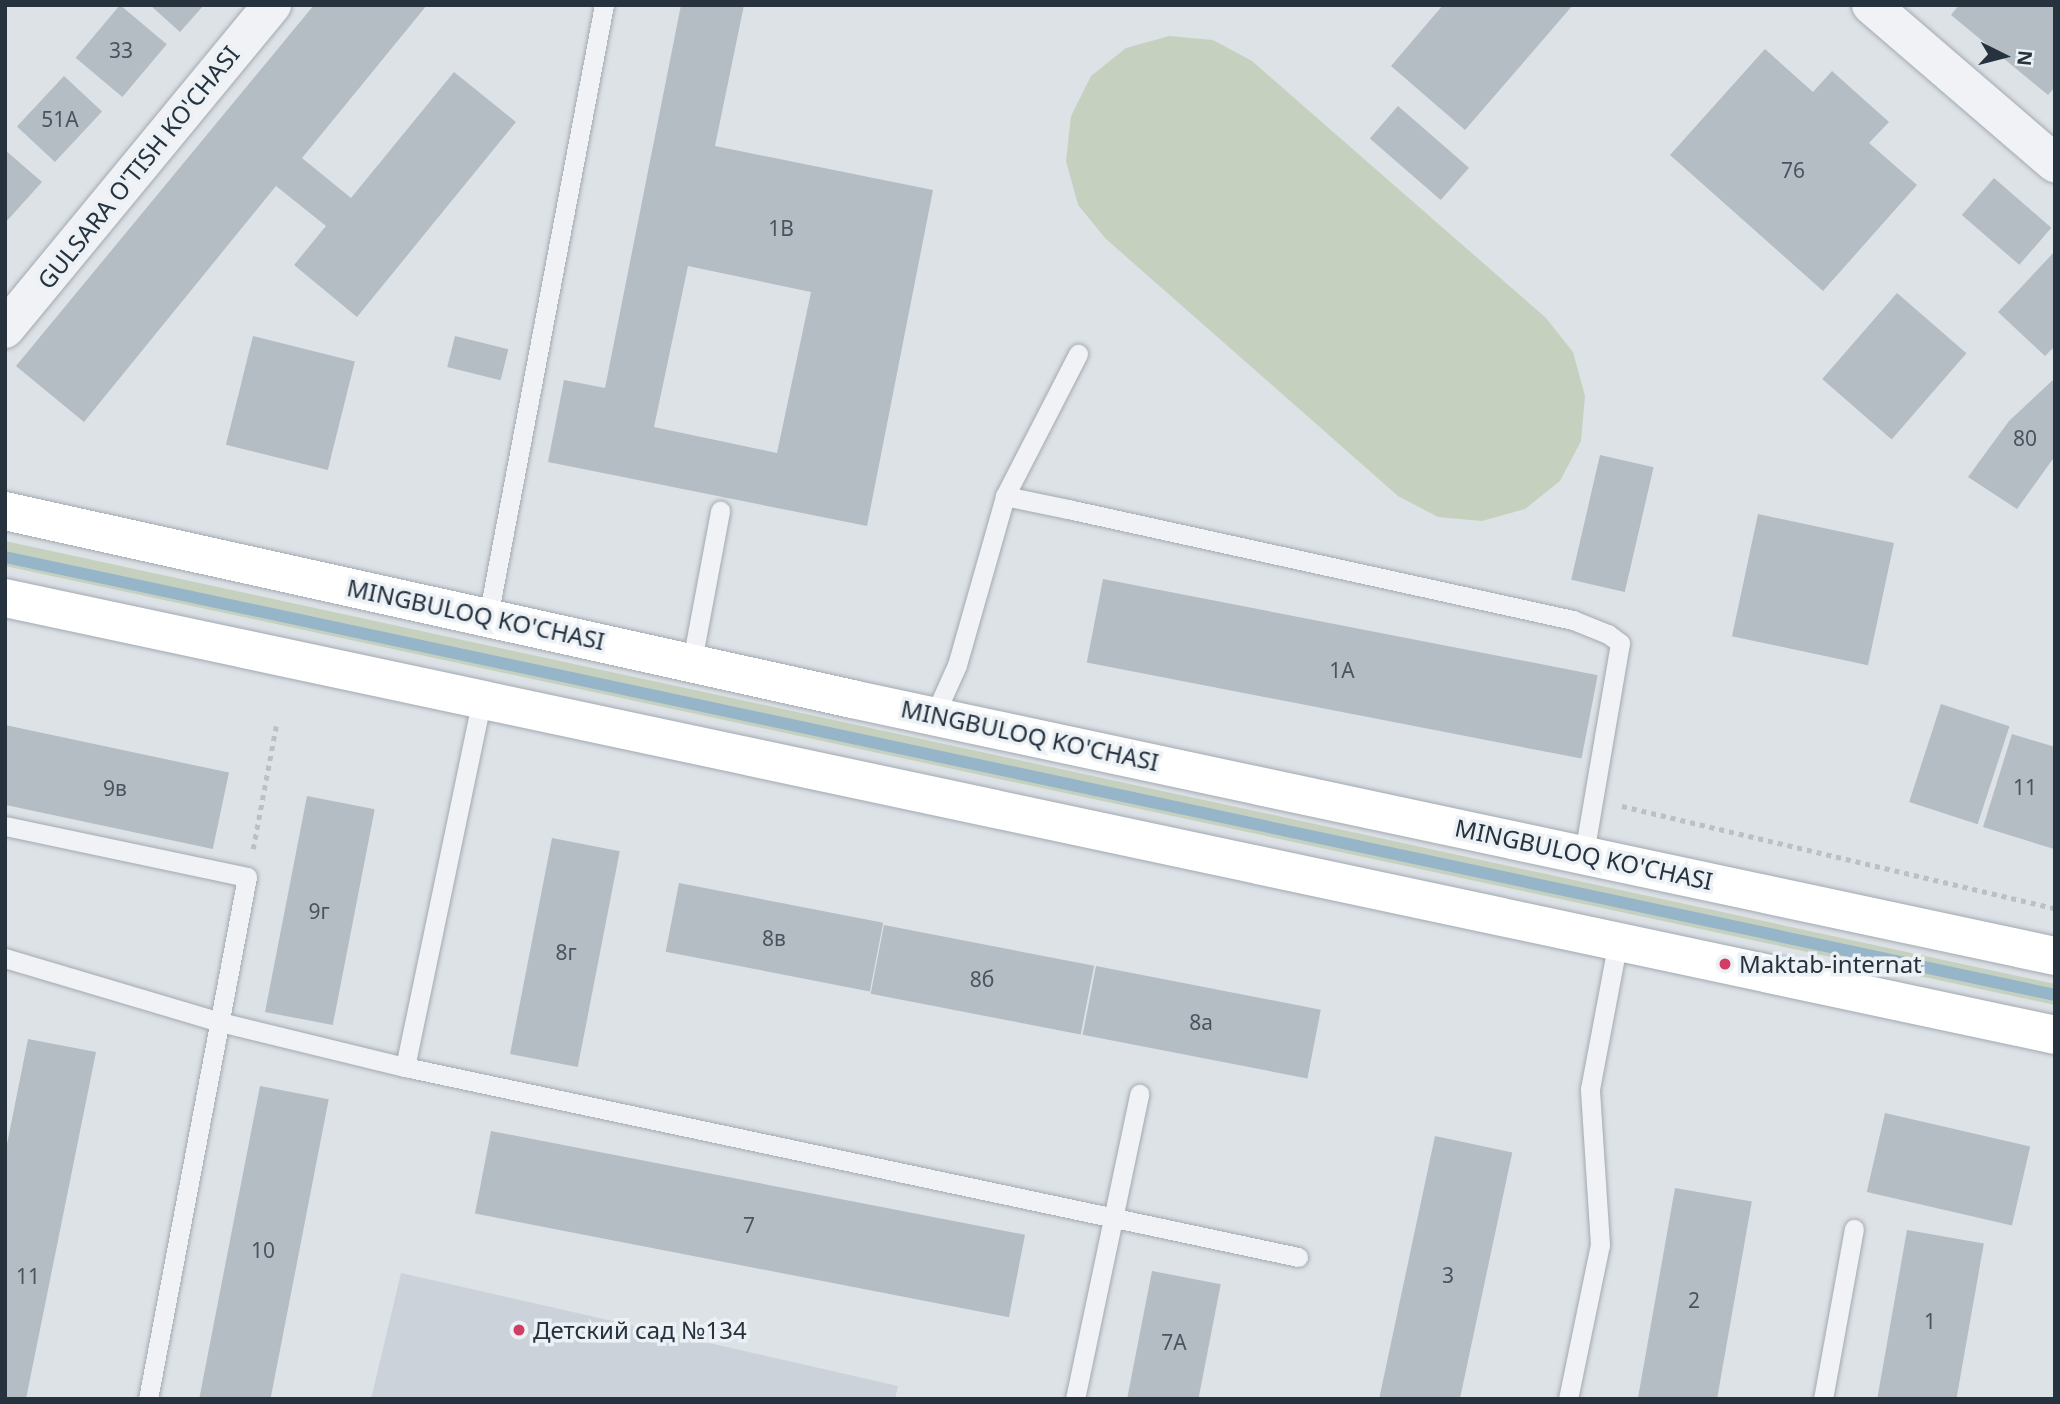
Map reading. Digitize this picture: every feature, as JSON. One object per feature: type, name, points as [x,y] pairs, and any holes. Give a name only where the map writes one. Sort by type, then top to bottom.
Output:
[{"type":"main road","name":"MINGBULOQ KO'CHASI","points":[[5,511],[2055,956]]},
{"type":"main road","points":[[5,598],[2055,1035]]},
{"type":"street","name":"GULSARA O'TISH KO'CHASI","points":[[5,329],[272,5]]},
{"type":"street","points":[[1871,5],[2055,163]]},
{"type":"lane","points":[[488,617],[604,5]]},
{"type":"lane","points":[[935,714],[957,665],[1005,496],[1078,354]]},
{"type":"lane","points":[[1005,496],[1573,620],[1608,634],[1620,643],[1584,854]]},
{"type":"lane","points":[[692,661],[720,511]]},
{"type":"lane","points":[[405,1067],[482,700]]},
{"type":"lane","points":[[5,826],[247,877],[148,1399]]},
{"type":"lane","points":[[1568,1399],[1600,1245],[1590,1088],[1618,941]]},
{"type":"lane","points":[[5,958],[220,1022],[405,1067],[1298,1257]]},
{"type":"lane","points":[[1075,1399],[1139,1094]]},
{"type":"lane","points":[[1823,1399],[1854,1229]]},
{"type":"path","points":[[247,877],[276,726]]},
{"type":"path","points":[[1594,799],[2055,908]]},
{"type":"shaded area","name":"Детский сад №134","points":[[401,1273],[898,1386],[895,1399],[371,1399]]},
{"type":"green space","points":[[1169,36],[1213,40],[1252,61],[1546,318],[1573,352],[1585,396],[1581,441],[1560,481],[1525,509],[1482,521],[1438,517],[1398,496],[1106,239],[1078,205],[1066,161],[1071,116],[1091,76],[1126,48]]},
{"type":"green space","points":[[5,541],[2055,984],[2055,1005],[5,566]]},
{"type":"building","points":[[120,5],[167,44],[122,97],[76,58]]},
{"type":"building","points":[[150,5],[204,5],[180,32]]},
{"type":"building","points":[[314,5],[427,5],[302,158],[351,198],[454,72],[516,122],[357,317],[294,265],[326,226],[276,186],[84,422],[16,366]]},
{"type":"building","points":[[681,5],[744,5],[715,146],[933,190],[867,526],[548,462],[564,380],[605,388]],"holes":[[[688,266],[811,292],[777,453],[654,427]]]},
{"type":"building","points":[[1443,5],[1573,5],[1465,130],[1391,66]]},
{"type":"building","points":[[1959,5],[2055,5],[2055,87],[2048,95],[1951,15]]},
{"type":"building","points":[[1765,49],[1813,92],[1832,71],[1889,122],[1869,143],[1917,185],[1823,291],[1670,155]]},
{"type":"building","points":[[64,76],[102,111],[55,162],[17,126]]},
{"type":"building","points":[[1398,106],[1469,168],[1441,200],[1370,138]]},
{"type":"building","points":[[5,150],[42,182],[5,223]]},
{"type":"building","points":[[1994,178],[2051,228],[2019,265],[1962,215]]},
{"type":"building","points":[[2055,251],[2055,346],[2045,356],[1998,312]]},
{"type":"building","points":[[1897,293],[1966,353],[1892,439],[1822,379]]},
{"type":"building","points":[[253,336],[355,361],[328,470],[226,445]]},
{"type":"building","points":[[455,336],[508,349],[501,380],[447,367]]},
{"type":"building","points":[[2055,378],[2055,456],[2017,509],[1968,477],[2009,421]]},
{"type":"building","points":[[1600,455],[1654,467],[1625,592],[1571,580]]},
{"type":"building","points":[[1758,514],[1894,543],[1868,665],[1732,636]]},
{"type":"building","points":[[1103,579],[1598,675],[1582,759],[1087,662]]},
{"type":"building","points":[[1941,704],[2009,726],[1978,824],[1909,802]]},
{"type":"building","points":[[5,725],[229,773],[213,849],[5,805]]},
{"type":"building","points":[[2012,734],[2055,747],[2054,849],[1983,827]]},
{"type":"building","points":[[307,796],[375,809],[333,1025],[265,1012]]},
{"type":"building","points":[[552,838],[620,851],[578,1067],[510,1054]]},
{"type":"building","points":[[679,883],[883,923],[870,991],[666,952]]},
{"type":"building","points":[[884,925],[1094,966],[1081,1035],[871,994]]},
{"type":"building","points":[[1096,966],[1321,1010],[1307,1078],[1083,1035]]},
{"type":"building","points":[[28,1039],[96,1052],[26,1399],[5,1399],[5,1154]]},
{"type":"building","points":[[260,1086],[329,1099],[270,1399],[199,1399]]},
{"type":"building","points":[[1885,1113],[2030,1147],[2012,1225],[1867,1192]]},
{"type":"building","points":[[491,1131],[1025,1235],[1009,1317],[475,1213]]},
{"type":"building","points":[[1435,1136],[1512,1152],[1460,1399],[1379,1398]]},
{"type":"building","points":[[1675,1188],[1752,1202],[1717,1399],[1638,1399]]},
{"type":"building","points":[[1907,1230],[1984,1244],[1956,1399],[1877,1399]]},
{"type":"building","points":[[1152,1271],[1221,1284],[1198,1399],[1127,1399]]},
{"type":"waterway","points":[[5,557],[2055,995]]},
{"type":"place","name":"Maktab-internat","points":[[1725,964]]},
{"type":"place","name":"Детский сад №134","points":[[519,1330]]}]
